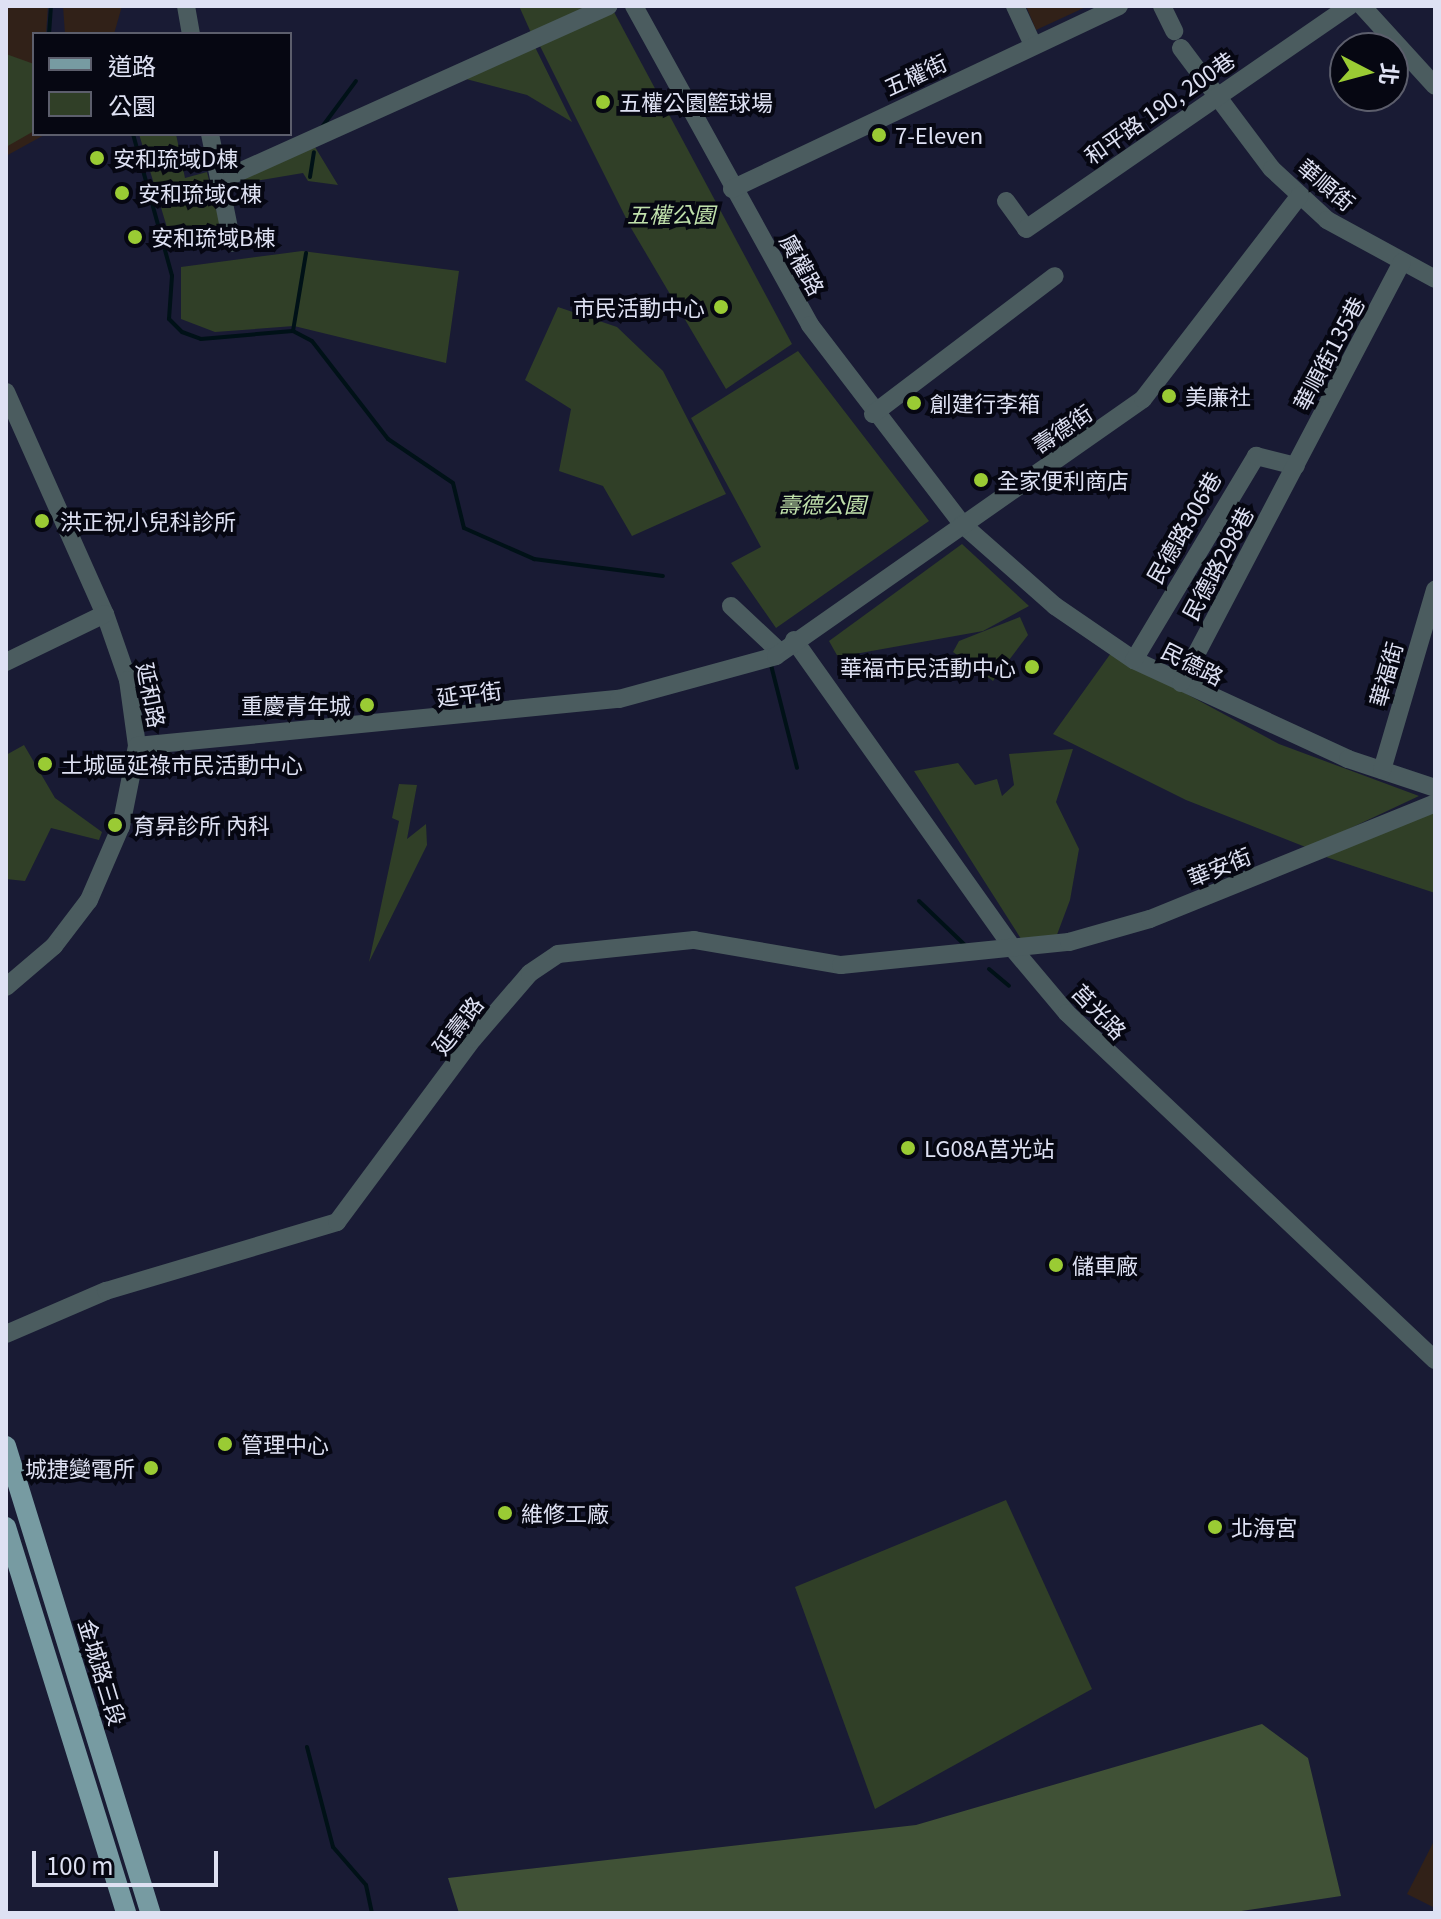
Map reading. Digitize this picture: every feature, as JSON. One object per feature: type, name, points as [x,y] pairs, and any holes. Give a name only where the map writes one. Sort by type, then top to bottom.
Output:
[{"type":"main road","name":"金城路三段","points":[[6,1446],[151,1913]]},
{"type":"main road","points":[[6,1527],[126,1913]]},
{"type":"street","points":[[186,6],[191,32]]},
{"type":"street","points":[[219,181],[609,6]]},
{"type":"street","name":"廣權路","points":[[634,6],[732,189],[810,325],[873,414],[962,524]]},
{"type":"street","points":[[1015,6],[1033,45]]},
{"type":"street","name":"五權街","points":[[732,189],[1119,6]]},
{"type":"street","name":"華順街","points":[[1162,6],[1177,39],[1214,95],[1300,195],[1327,220],[1435,279]]},
{"type":"street","name":"和平路 190, 200巷","points":[[1006,201],[1026,229],[1214,95],[1349,6]]},
{"type":"street","points":[[1362,6],[1435,86]]},
{"type":"street","points":[[210,136],[232,243]]},
{"type":"street","name":"壽德街","points":[[787,646],[1118,420],[1169,374],[1300,195]]},
{"type":"street","name":"華順街135巷","points":[[1296,466],[1402,262]]},
{"type":"street","points":[[873,414],[1055,276]]},
{"type":"street","name":"延和路","points":[[6,392],[105,614],[128,680],[137,746],[121,826],[89,900],[54,946],[6,987]]},
{"type":"street","name":"民德路306巷","points":[[1134,660],[1256,456],[1296,466]]},
{"type":"street","name":"民德路298巷","points":[[1181,683],[1296,466]]},
{"type":"street","name":"民德路","points":[[962,524],[1038,592],[1134,660],[1382,770],[1435,788]]},
{"type":"street","name":"華福街","points":[[1382,770],[1435,590]]},
{"type":"street","name":"莒光路","points":[[731,606],[787,646],[1014,950],[1101,1047],[1435,1360]]},
{"type":"street","points":[[6,662],[105,614]]},
{"type":"street","name":"延平街","points":[[137,746],[619,699],[787,646]]},
{"type":"street","name":"華安街","points":[[1014,950],[1150,919],[1435,803]]},
{"type":"street","name":"延壽路","points":[[6,1334],[106,1291],[337,1222],[473,1039],[530,973],[558,954],[694,940],[841,965],[1014,950]]},
{"type":"shaded area","points":[[6,6],[48,6],[46,32],[32,32],[32,136],[42,136],[6,156]]},
{"type":"shaded area","points":[[63,6],[122,6],[115,32],[65,32]]},
{"type":"shaded area","points":[[1026,6],[1088,6],[1036,30]]},
{"type":"shaded area","points":[[1435,1839],[1435,1908],[1407,1894]]},
{"type":"green space","points":[[519,6],[598,6],[532,35]]},
{"type":"green space","name":"五權公園","points":[[614,12],[792,344],[726,389],[631,228],[540,46]]},
{"type":"green space","points":[[535,47],[572,122],[527,95],[466,79]]},
{"type":"green space","points":[[6,54],[32,63],[32,132],[6,147]]},
{"type":"green space","points":[[140,136],[176,136],[185,178],[207,172],[224,240],[174,251]]},
{"type":"green space","points":[[315,147],[338,185],[308,181],[303,173],[244,183],[241,177]]},
{"type":"green space","points":[[302,251],[459,271],[446,363],[294,326],[215,332],[181,319],[181,267]]},
{"type":"green space","points":[[558,307],[617,327],[663,371],[726,494],[632,536],[603,486],[559,471],[571,409],[525,380]]},
{"type":"green space","name":"壽德公園","points":[[798,351],[929,521],[776,628],[731,563],[761,547],[691,418]]},
{"type":"green space","points":[[962,544],[1029,606],[983,631],[838,657],[829,641]]},
{"type":"green space","points":[[1020,617],[1028,635],[993,681],[953,652],[959,641]]},
{"type":"green space","points":[[1111,653],[1279,744],[1419,796],[1308,848],[1186,800],[1053,734]]},
{"type":"green space","points":[[24,745],[55,798],[102,832],[99,840],[51,828],[25,881],[6,879],[6,755]]},
{"type":"green space","points":[[1073,749],[1056,802],[1079,849],[1070,900],[1055,940],[1025,945],[914,771],[958,763],[975,785],[997,779],[1002,796],[1014,785],[1009,754]]},
{"type":"green space","points":[[399,784],[417,785],[407,839],[426,824],[427,845],[369,962],[399,821],[392,818]]},
{"type":"green space","points":[[1435,809],[1435,893],[1326,857]]},
{"type":"green space","points":[[1006,1500],[1092,1689],[875,1809],[795,1587]]},
{"type":"green space","points":[[1262,1724],[1308,1758],[1341,1896],[1228,1913],[459,1913],[448,1878],[916,1825]]},
{"type":"waterway","points":[[49,32],[51,6]]},
{"type":"waterway","points":[[322,127],[356,81]]},
{"type":"waterway","points":[[134,136],[172,276],[169,319],[182,332],[201,339],[293,331],[312,341],[388,439],[453,483],[464,528],[534,559],[663,576]]},
{"type":"waterway","points":[[310,177],[314,152]]},
{"type":"waterway","points":[[293,331],[306,253]]},
{"type":"waterway","points":[[771,665],[797,768]]},
{"type":"waterway","points":[[919,901],[966,946]]},
{"type":"waterway","points":[[989,969],[1009,986]]},
{"type":"waterway","points":[[307,1747],[333,1847],[366,1885],[372,1913]]},
{"type":"place","name":"五權公園籃球場","points":[[603,102]]},
{"type":"place","name":"7-Eleven","points":[[879,135]]},
{"type":"place","name":"安和琉域D棟","points":[[97,158]]},
{"type":"place","name":"安和琉域C棟","points":[[122,193]]},
{"type":"place","name":"安和琉域B棟","points":[[135,237]]},
{"type":"place","name":"市民活動中心","points":[[721,307]]},
{"type":"place","name":"美廉社","points":[[1169,396]]},
{"type":"place","name":"創建行李箱","points":[[914,403]]},
{"type":"place","name":"全家便利商店","points":[[981,480]]},
{"type":"place","name":"洪正祝小兒科診所","points":[[42,521]]},
{"type":"place","name":"華福市民活動中心","points":[[1032,667]]},
{"type":"place","name":"重慶青年城","points":[[367,705]]},
{"type":"place","name":"土城區延祿市民活動中心","points":[[45,764]]},
{"type":"place","name":"育昇診所 內科","points":[[115,825]]},
{"type":"place","name":"LG08A莒光站","points":[[908,1148]]},
{"type":"place","name":"儲車廠","points":[[1056,1265]]},
{"type":"place","name":"管理中心","points":[[225,1444]]},
{"type":"place","name":"城捷變電所","points":[[151,1468]]},
{"type":"place","name":"維修工廠","points":[[505,1513]]},
{"type":"place","name":"北海宮","points":[[1215,1527]]}]
